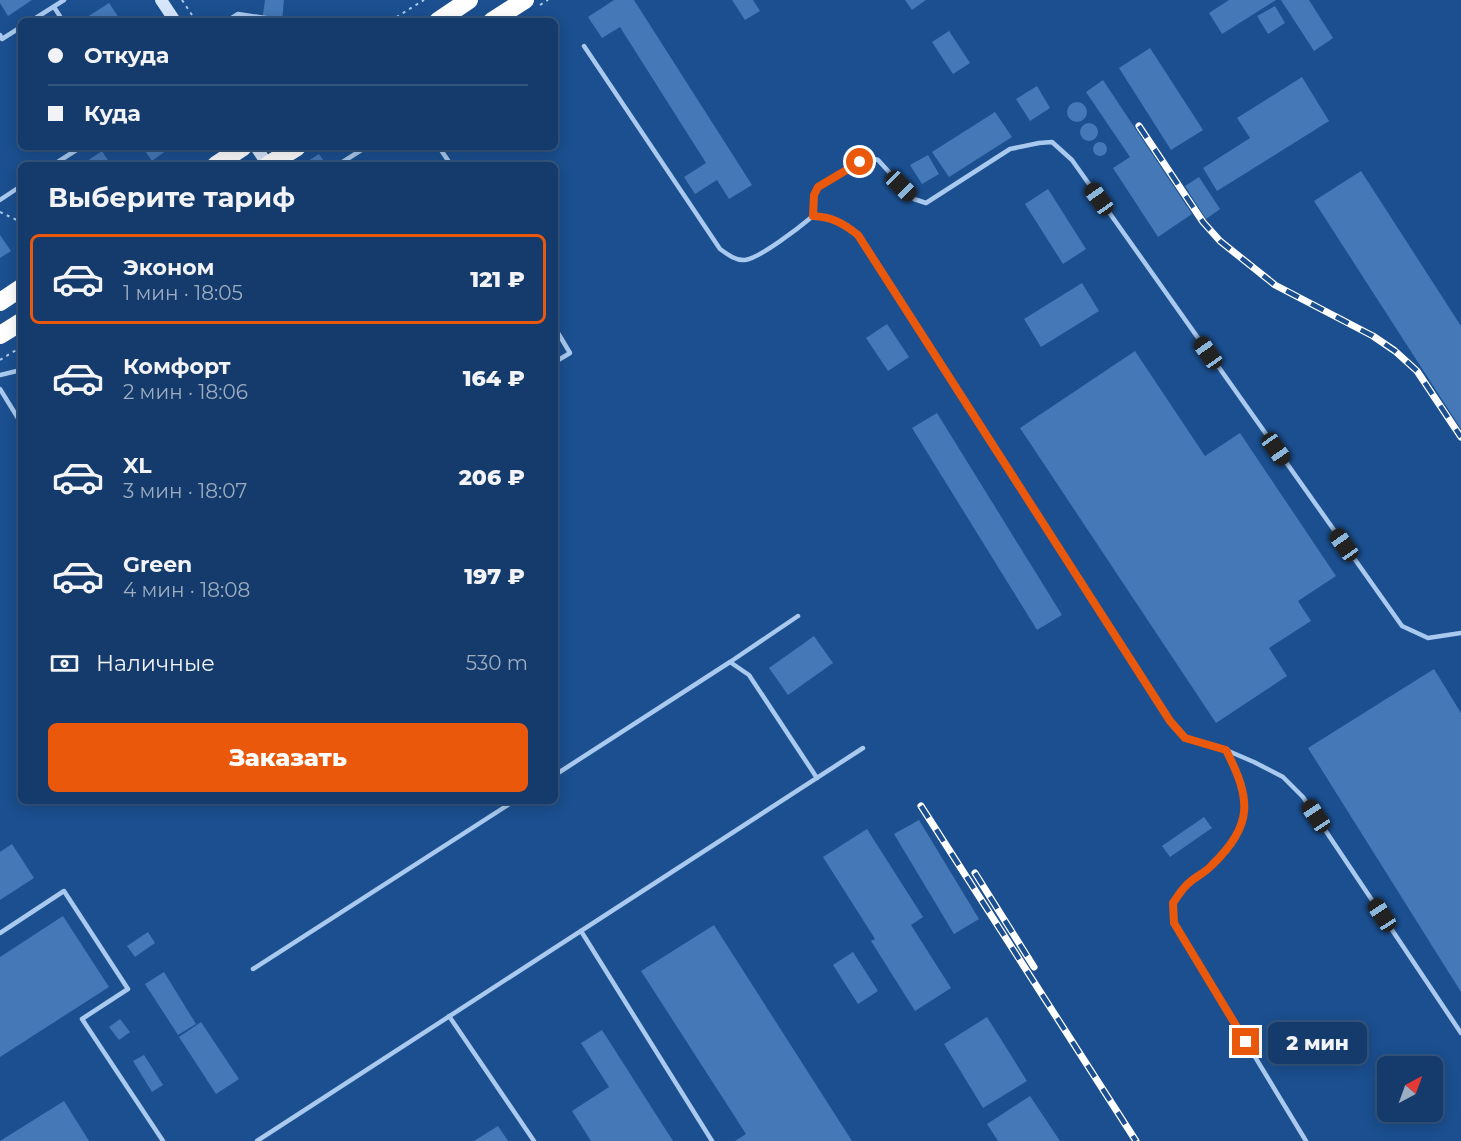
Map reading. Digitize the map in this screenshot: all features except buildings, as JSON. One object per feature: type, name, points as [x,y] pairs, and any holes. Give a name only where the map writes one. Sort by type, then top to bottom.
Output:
[{"type":"highway","points":[[442,18],[469,0]]},
{"type":"highway","points":[[497,18],[525,0]]},
{"type":"highway","points":[[220,162],[238,150]]},
{"type":"highway","points":[[273,162],[292,150]]},
{"type":"highway","points":[[0,302],[18,290]]},
{"type":"highway","points":[[0,335],[18,323]]},
{"type":"street","points":[[161,0],[173,18]]},
{"type":"lane","points":[[36,18],[64,0]]},
{"type":"lane","points":[[54,6],[61,18]]},
{"type":"lane","points":[[232,18],[238,14],[265,18]]},
{"type":"lane","points":[[0,35],[3,39],[18,29]]},
{"type":"lane","points":[[584,46],[720,249],[733,257],[744,260],[755,256],[813,216],[841,221],[858,235],[1170,721],[1185,738],[1226,750],[1283,777],[1303,797],[1461,1033]]},
{"type":"lane","points":[[813,216],[814,195],[818,187],[871,158],[884,164],[914,199],[926,203],[1010,149],[1052,142],[1072,160],[1402,626],[1428,638],[1461,633]]},
{"type":"lane","points":[[58,162],[76,150]]},
{"type":"lane","points":[[343,162],[361,150]]},
{"type":"lane","points":[[0,200],[18,188]]},
{"type":"lane","points":[[558,333],[570,353],[558,361]]},
{"type":"lane","points":[[0,375],[18,371]]},
{"type":"lane","points":[[0,389],[18,418]]},
{"type":"lane","points":[[558,773],[798,616]]},
{"type":"lane","points":[[730,662],[749,675],[817,778]]},
{"type":"lane","points":[[257,1141],[863,748]]},
{"type":"lane","points":[[1226,750],[1242,785],[1245,796],[1245,814],[1234,841],[1211,867],[1188,883],[1173,903],[1174,923],[1306,1141]]},
{"type":"lane","points":[[253,969],[509,804]]},
{"type":"lane","points":[[0,933],[64,891],[128,988],[82,1019],[163,1141]]},
{"type":"lane","points":[[581,931],[712,1141]]},
{"type":"lane","points":[[449,1016],[534,1141]]},
{"type":"path","points":[[182,0],[194,18]]},
{"type":"path","points":[[395,18],[424,0]]},
{"type":"path","points":[[0,212],[18,221]]},
{"type":"path","points":[[0,360],[18,349]]},
{"type":"railway","points":[[1139,126],[1203,222],[1220,241],[1275,285],[1373,336],[1395,351],[1417,371],[1461,437]]},
{"type":"railway","points":[[921,806],[1136,1141]]},
{"type":"railway","points":[[975,873],[1034,967]]},
{"type":"route","points":[[860,162],[818,187],[814,195],[813,216],[841,221],[858,235],[1170,721],[1185,738],[1226,750],[1238,774],[1245,796],[1245,814],[1234,841],[1211,867],[1188,883],[1173,903],[1174,923],[1246,1042]]}]
